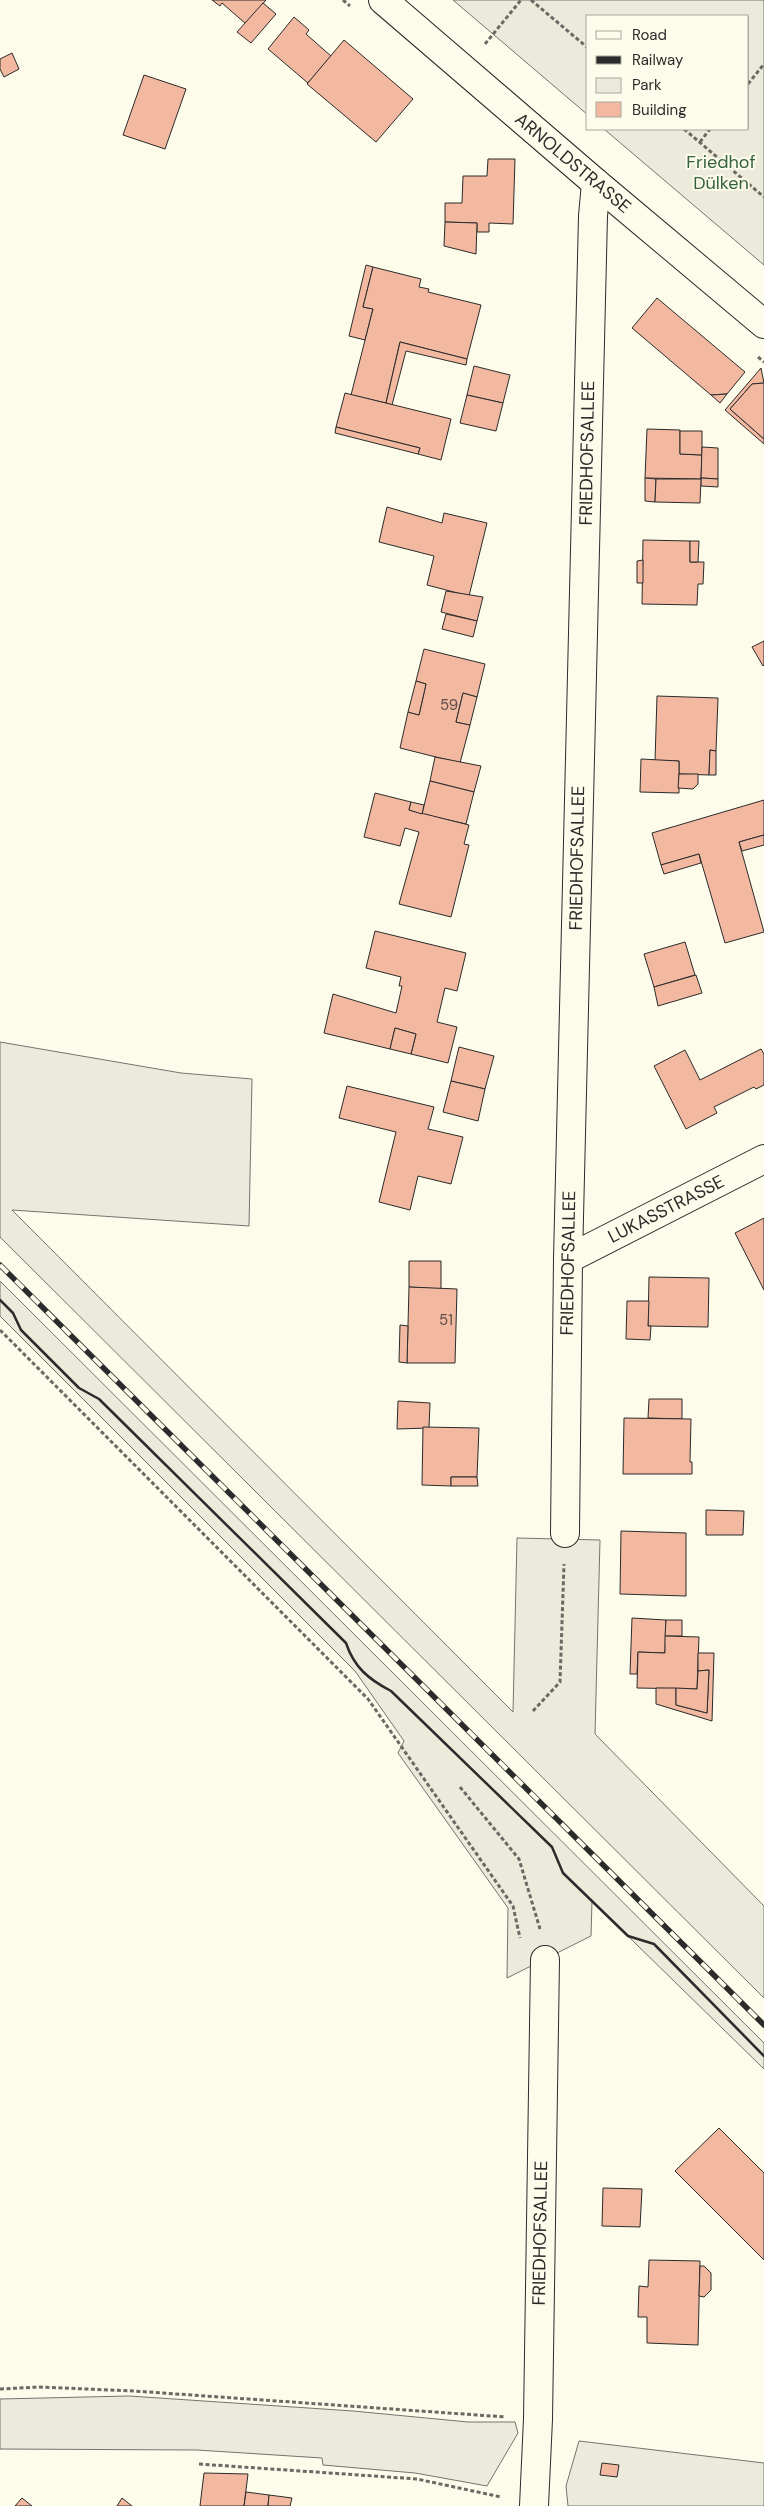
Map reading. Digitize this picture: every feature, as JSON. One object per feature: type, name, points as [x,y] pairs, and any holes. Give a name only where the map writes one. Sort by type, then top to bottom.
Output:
[{"type":"street","name":"ARNOLDSTRASSE","points":[[383,0],[764,324]]},
{"type":"street","name":"FRIEDHOFSALLEE","points":[[565,1533],[568,1259],[593,216],[596,183]]},
{"type":"street","name":"LUKASSTRASSE","points":[[568,1259],[764,1159]]},
{"type":"street","name":"FRIEDHOFSALLEE","points":[[534,2505],[538,2420],[545,1960]]},
{"type":"path","points":[[464,69],[521,0]]},
{"type":"path","points":[[531,0],[586,46]]},
{"type":"path","points":[[749,83],[764,64]]},
{"type":"path","points":[[685,130],[764,196]]},
{"type":"path","points":[[699,142],[709,130]]},
{"type":"path","points":[[0,1330],[368,1699],[513,1906],[522,1949],[531,1960],[545,1960],[545,1946],[519,1859],[460,1787]]},
{"type":"path","points":[[533,1711],[560,1682],[565,1533]]},
{"type":"path","points":[[0,2389],[39,2387],[134,2390],[538,2420]]},
{"type":"path","points":[[200,2464],[417,2479],[534,2505]]},
{"type":"green space","name":"Friedhof Dülken","points":[[453,0],[764,0],[764,265],[605,130],[749,130],[749,15],[586,15],[586,113]]},
{"type":"green space","points":[[0,1042],[181,1073],[252,1079],[249,1226],[12,1210],[513,1712],[517,1538],[600,1540],[595,1734],[764,1906],[764,1998],[0,1237]]},
{"type":"green space","points":[[0,1281],[764,2043],[764,2069],[592,1901],[591,1936],[507,1978],[508,1908],[398,1753],[404,1741],[355,1671],[0,1316]]},
{"type":"green space","points":[[129,2396],[353,2411],[468,2422],[515,2422],[518,2433],[487,2486],[415,2473],[323,2465],[322,2458],[197,2450],[0,2449],[0,2399]]},
{"type":"green space","points":[[579,2441],[764,2463],[764,2506],[568,2506],[566,2486]]},
{"type":"building","points":[[212,0],[266,0],[246,24],[222,3],[220,6]]},
{"type":"building","points":[[263,3],[276,14],[251,43],[237,32]]},
{"type":"building","points":[[294,17],[309,30],[306,34],[331,56],[308,83],[268,49]]},
{"type":"building","points":[[344,40],[413,99],[376,142],[307,84]]},
{"type":"building","points":[[12,53],[19,69],[4,77],[0,69],[0,59]]},
{"type":"building","points":[[144,75],[186,89],[165,149],[123,135]]},
{"type":"building","points":[[488,159],[515,159],[513,224],[489,223],[489,232],[477,232],[477,223],[445,222],[445,203],[462,203],[463,176],[487,176]]},
{"type":"building","points":[[445,222],[477,223],[476,254],[444,246]]},
{"type":"building","points":[[366,265],[373,267],[363,307],[373,309],[365,340],[349,336]]},
{"type":"building","points":[[373,267],[421,279],[419,287],[429,289],[428,292],[481,305],[467,359],[400,342],[386,403],[351,395],[373,309],[363,307]]},
{"type":"building","points":[[657,298],[745,372],[727,394],[711,395],[632,328]]},
{"type":"building","points":[[400,342],[467,359],[466,365],[406,351],[392,405],[386,403]]},
{"type":"building","points":[[474,366],[510,375],[503,403],[467,395]]},
{"type":"building","points":[[761,368],[764,383],[752,384],[730,409],[764,439],[764,444],[725,410]]},
{"type":"building","points":[[764,383],[764,439],[730,409],[752,384]]},
{"type":"building","points":[[345,393],[451,419],[441,460],[418,454],[420,448],[336,427]]},
{"type":"building","points":[[727,394],[720,403],[711,395]]},
{"type":"building","points":[[467,395],[503,403],[496,431],[460,423]]},
{"type":"building","points":[[336,427],[420,448],[418,454],[335,433]]},
{"type":"building","points":[[647,429],[680,430],[680,454],[702,455],[701,479],[645,478]]},
{"type":"building","points":[[680,431],[702,431],[702,455],[680,454]]},
{"type":"building","points":[[702,447],[718,448],[718,479],[701,478]]},
{"type":"building","points":[[645,478],[656,479],[655,502],[645,501]]},
{"type":"building","points":[[701,478],[718,479],[718,487],[701,486]]},
{"type":"building","points":[[656,479],[701,479],[700,503],[655,502]]},
{"type":"building","points":[[387,507],[442,523],[444,513],[487,523],[469,596],[427,585],[434,556],[379,542]]},
{"type":"building","points":[[643,540],[690,541],[690,562],[704,562],[703,584],[698,584],[697,605],[642,604]]},
{"type":"building","points":[[690,541],[699,541],[698,562],[690,562]]},
{"type":"building","points":[[643,560],[643,583],[637,583],[637,561]]},
{"type":"building","points":[[446,591],[483,597],[477,621],[441,612]]},
{"type":"building","points":[[446,614],[477,621],[473,637],[442,629]]},
{"type":"building","points":[[764,641],[764,665],[763,666],[752,647]]},
{"type":"building","points":[[424,649],[485,664],[477,697],[463,693],[456,722],[470,725],[460,763],[400,748],[408,712],[419,715],[426,684],[416,681]]},
{"type":"building","points":[[416,681],[426,684],[419,715],[408,712]]},
{"type":"building","points":[[463,693],[477,697],[470,725],[456,722]]},
{"type":"building","points":[[657,696],[718,698],[716,751],[710,750],[709,775],[679,774],[679,761],[655,761]]},
{"type":"building","points":[[710,750],[716,751],[716,775],[709,775]]},
{"type":"building","points":[[435,757],[481,766],[474,792],[430,781]]},
{"type":"building","points":[[641,759],[679,761],[679,793],[640,792]]},
{"type":"building","points":[[679,774],[698,774],[698,784],[693,789],[678,788]]},
{"type":"building","points":[[430,781],[474,792],[466,824],[422,814]]},
{"type":"building","points":[[375,793],[411,802],[409,810],[469,825],[464,844],[469,845],[451,917],[399,904],[419,832],[405,828],[400,846],[364,837]]},
{"type":"building","points":[[764,800],[764,835],[739,842],[764,932],[725,943],[699,854],[661,865],[652,833]]},
{"type":"building","points":[[411,802],[424,805],[422,814],[409,810]]},
{"type":"building","points":[[764,835],[764,845],[742,851],[739,842]]},
{"type":"building","points":[[699,854],[701,863],[664,874],[661,865]]},
{"type":"building","points":[[375,931],[466,953],[457,991],[445,988],[437,1022],[457,1027],[448,1063],[411,1054],[416,1034],[395,1028],[390,1049],[324,1033],[333,994],[396,1013],[402,986],[399,986],[401,977],[366,968]]},
{"type":"building","points":[[685,942],[695,975],[654,987],[644,954]]},
{"type":"building","points":[[696,975],[702,993],[658,1006],[654,987]]},
{"type":"building","points":[[395,1028],[416,1034],[411,1054],[390,1049]]},
{"type":"building","points":[[459,1047],[494,1056],[485,1089],[451,1081]]},
{"type":"building","points":[[761,1049],[764,1054],[764,1085],[756,1089],[754,1087],[714,1107],[717,1113],[686,1129],[654,1066],[685,1050],[700,1080]]},
{"type":"building","points":[[451,1081],[485,1089],[478,1121],[443,1112]]},
{"type":"building","points":[[347,1086],[434,1107],[428,1129],[463,1137],[451,1184],[418,1176],[410,1210],[379,1202],[396,1132],[339,1118]]},
{"type":"building","points":[[764,1218],[764,1290],[735,1233]]},
{"type":"building","points":[[409,1261],[441,1261],[441,1289],[409,1287]]},
{"type":"building","points":[[649,1277],[709,1278],[708,1327],[648,1326]]},
{"type":"building","points":[[409,1287],[457,1289],[455,1363],[407,1363]]},
{"type":"building","points":[[627,1301],[649,1301],[648,1326],[651,1326],[650,1340],[626,1339]]},
{"type":"building","points":[[400,1325],[408,1326],[407,1363],[399,1362]]},
{"type":"building","points":[[649,1399],[682,1399],[682,1419],[648,1418]]},
{"type":"building","points":[[398,1401],[430,1403],[429,1428],[397,1429]]},
{"type":"building","points":[[624,1418],[691,1419],[690,1462],[692,1462],[692,1474],[623,1474]]},
{"type":"building","points":[[423,1427],[479,1428],[477,1477],[451,1477],[451,1486],[422,1485]]},
{"type":"building","points":[[451,1477],[477,1477],[478,1486],[451,1486]]},
{"type":"building","points":[[706,1510],[744,1511],[743,1535],[706,1535]]},
{"type":"building","points":[[621,1531],[686,1533],[686,1596],[620,1594]]},
{"type":"building","points":[[632,1618],[666,1620],[665,1653],[638,1652],[637,1674],[630,1674]]},
{"type":"building","points":[[666,1620],[682,1620],[682,1636],[665,1636]]},
{"type":"building","points":[[665,1636],[699,1637],[697,1689],[637,1688],[638,1652],[665,1653]]},
{"type":"building","points":[[698,1653],[714,1653],[712,1721],[656,1704],[656,1688],[676,1688],[676,1705],[707,1713],[709,1670],[698,1671]]},
{"type":"building","points":[[709,1670],[707,1713],[676,1705],[676,1688],[697,1689],[698,1671]]},
{"type":"building","points":[[719,2128],[764,2173],[764,2260],[675,2171]]},
{"type":"building","points":[[603,2188],[642,2189],[640,2227],[602,2226]]},
{"type":"building","points":[[649,2260],[700,2261],[698,2345],[647,2343],[647,2317],[638,2317],[639,2286],[648,2287]]},
{"type":"building","points":[[700,2266],[704,2266],[711,2273],[711,2290],[704,2297],[699,2296]]},
{"type":"building","points":[[602,2463],[619,2465],[617,2477],[600,2475]]},
{"type":"building","points":[[204,2473],[248,2474],[244,2506],[200,2506]]},
{"type":"building","points":[[246,2492],[269,2495],[268,2506],[244,2506]]},
{"type":"building","points":[[269,2495],[292,2498],[290,2506],[268,2506]]},
{"type":"building","points":[[22,2498],[32,2506],[15,2506]]},
{"type":"building","points":[[122,2498],[132,2506],[117,2506]]},
{"type":"railway","points":[[0,1265],[764,2025]]},
{"type":"wall","points":[[0,1300],[13,1313],[21,1330],[79,1388],[99,1399],[346,1643],[353,1659],[369,1677],[391,1691],[552,1847],[563,1873],[628,1936],[654,1944],[764,2056]]}]
